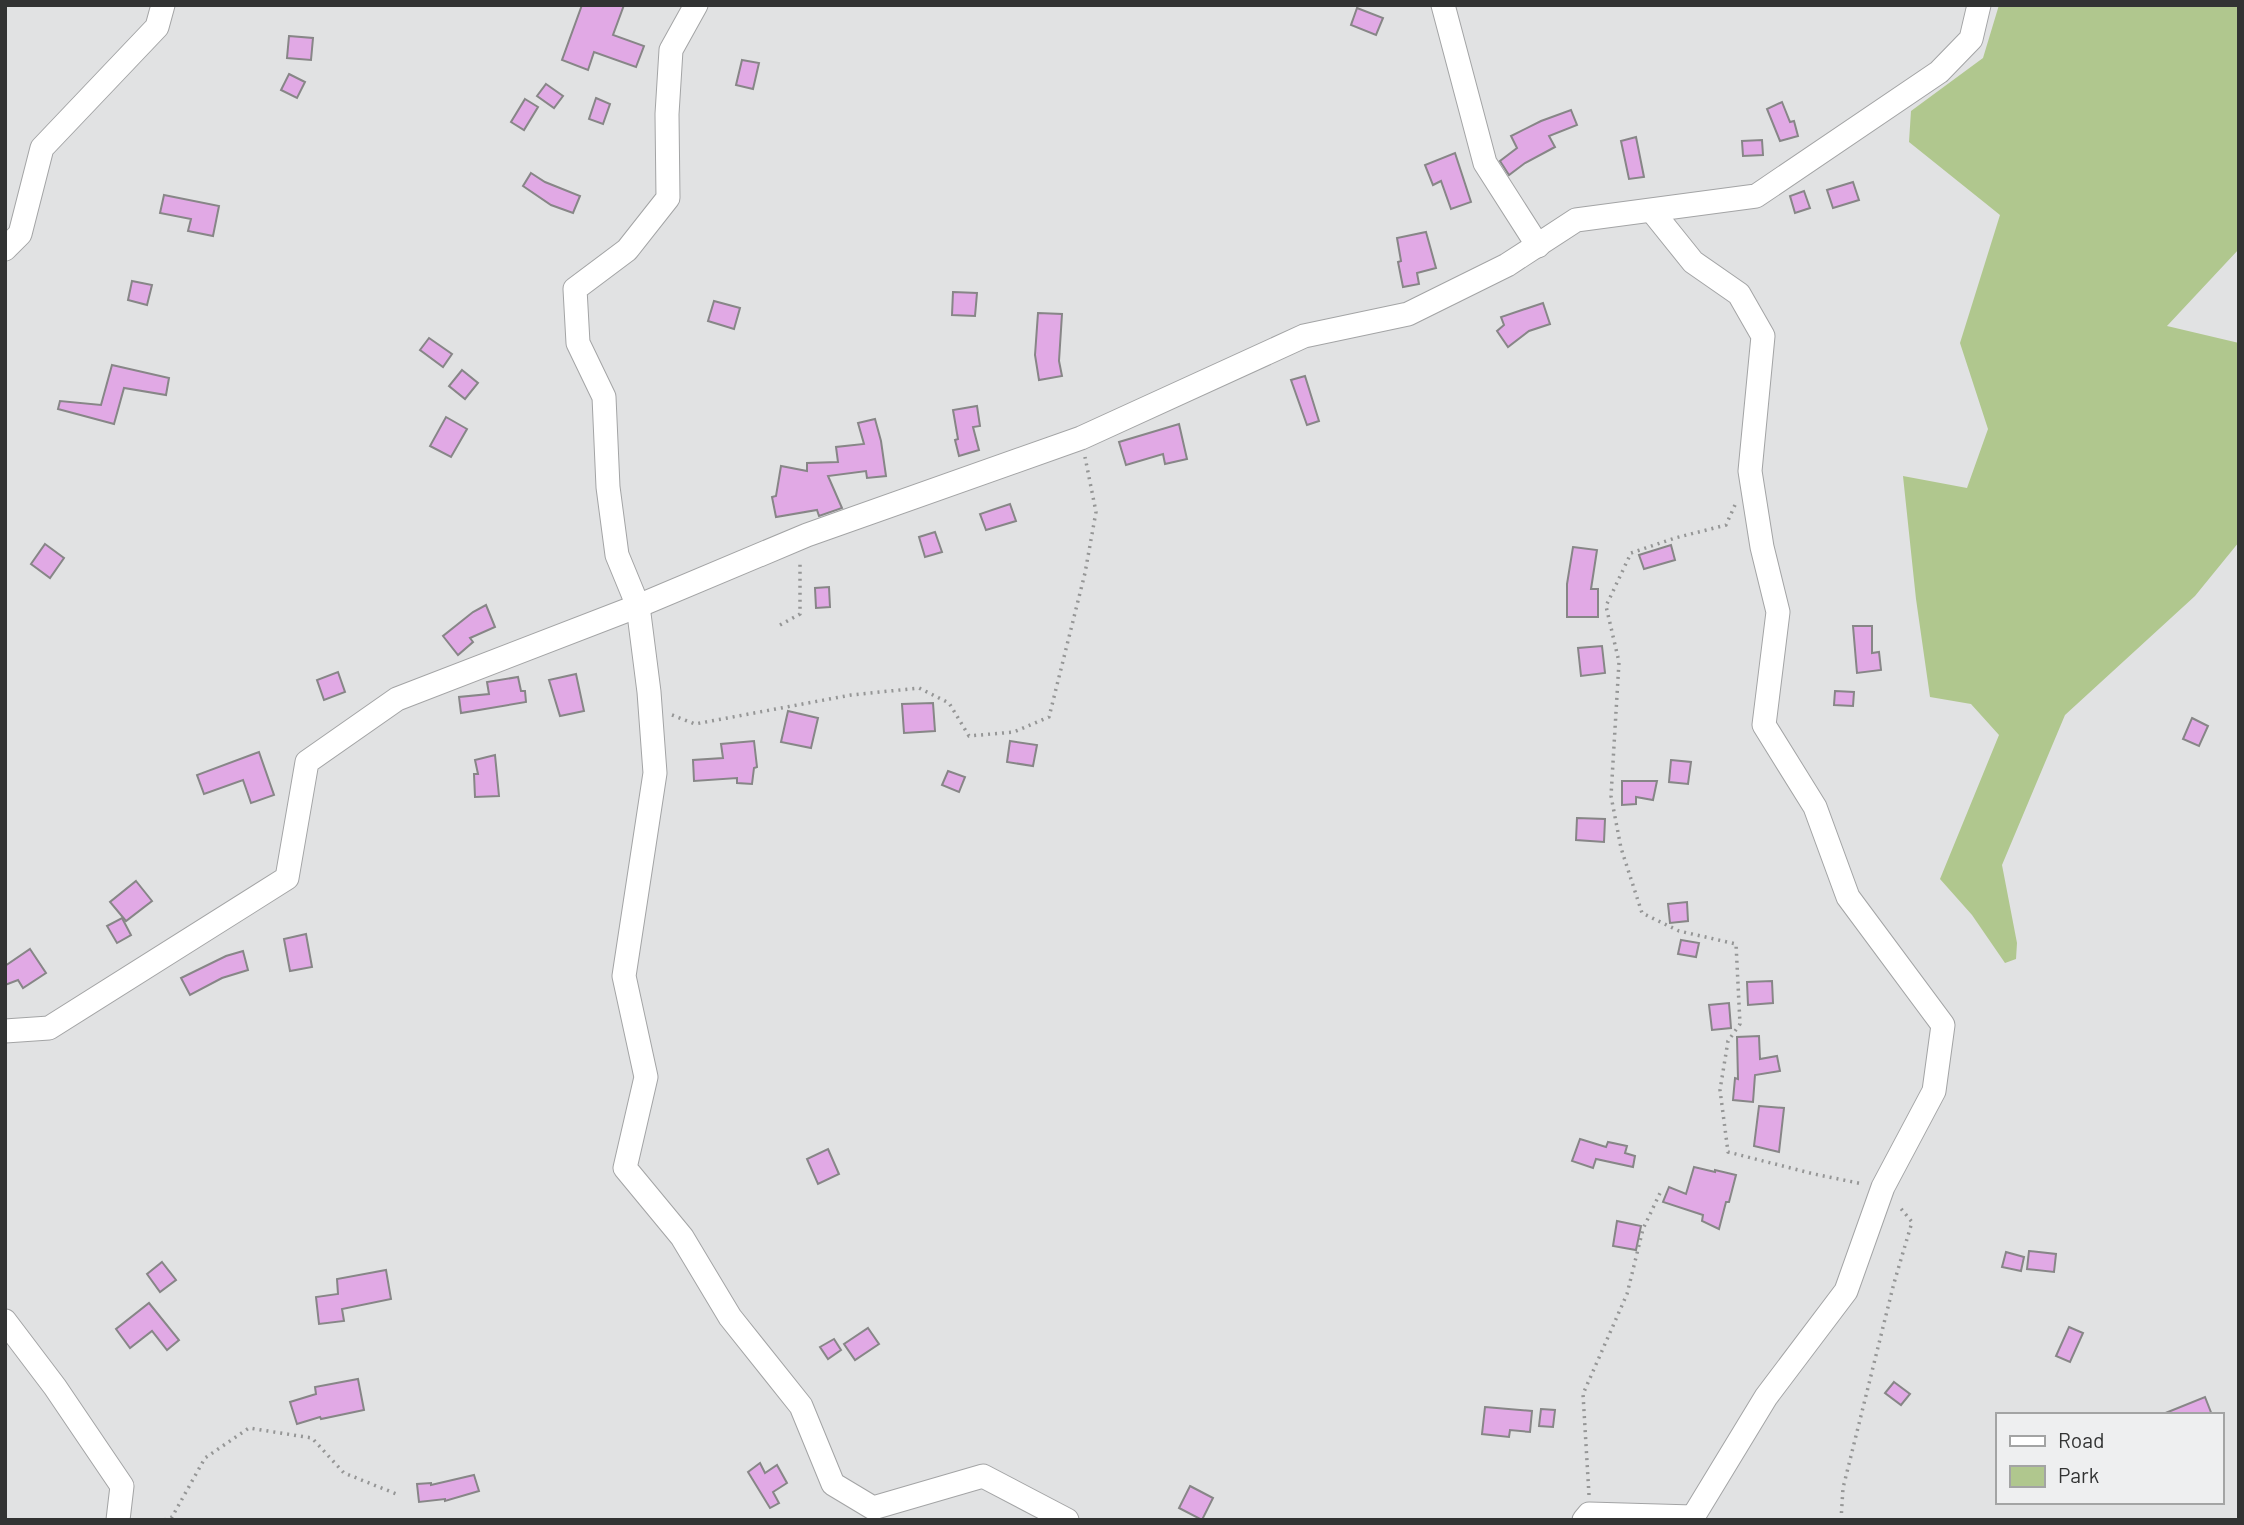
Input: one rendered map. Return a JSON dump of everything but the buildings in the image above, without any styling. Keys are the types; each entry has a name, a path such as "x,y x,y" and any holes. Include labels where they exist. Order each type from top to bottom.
{"street":[{"path":"5,249 20,234 42,148 158,27 163,5"},
{"path":"696,5 671,50 667,114 668,198 627,250 575,289 578,342 604,397 608,487 617,555 638,606 655,773 624,976 646,1077 625,1168 682,1237 730,1317 802,1406 833,1484 873,1508 983,1476 1067,1520"},
{"path":"1443,5 1485,163 1538,246"},
{"path":"5,1031 49,1028 287,878 307,762 397,699 638,606 807,535 1081,438 1304,336 1408,314 1507,265 1576,220 1756,196 1939,72 1970,38 1979,5"},
{"path":"1587,1517 1693,1517 1766,1397 1846,1291 1883,1187 1934,1091 1943,1025 1848,897 1815,807 1764,725 1778,612 1762,547 1750,471 1763,336 1739,293 1693,262 1652,211"},
{"path":"5,1321 55,1387 122,1486 118,1520"}],"path":[{"path":"650,706 695,724 851,695 919,688 949,704 969,736 1014,732 1049,717 1085,573 1097,512 1081,438"},
{"path":"1735,503 1726,525 1631,553 1606,606 1619,662 1611,796 1619,835 1642,912 1679,931 1736,944 1740,1024 1728,1041 1720,1090 1728,1152 1814,1174 1883,1187 1912,1222 1843,1488 1840,1520"},
{"path":"780,625 800,614 800,559 807,535"},
{"path":"1587,1517 1589,1468 1583,1395 1627,1294 1643,1229 1660,1193"},
{"path":"164,1520 172,1517 205,1458 249,1428 312,1438 344,1473 399,1495"}],"green space":[{"path":"1999,5 2239,5 2239,249 2167,326 2239,343 2239,542 2195,596 2065,715 2002,865 2017,943 2016,959 2005,963 1972,915 1940,879 1999,735 1971,704 1930,697 1903,476 1967,488 1988,429 1960,343 2000,215 1909,142 1911,111 1983,58"}]}
